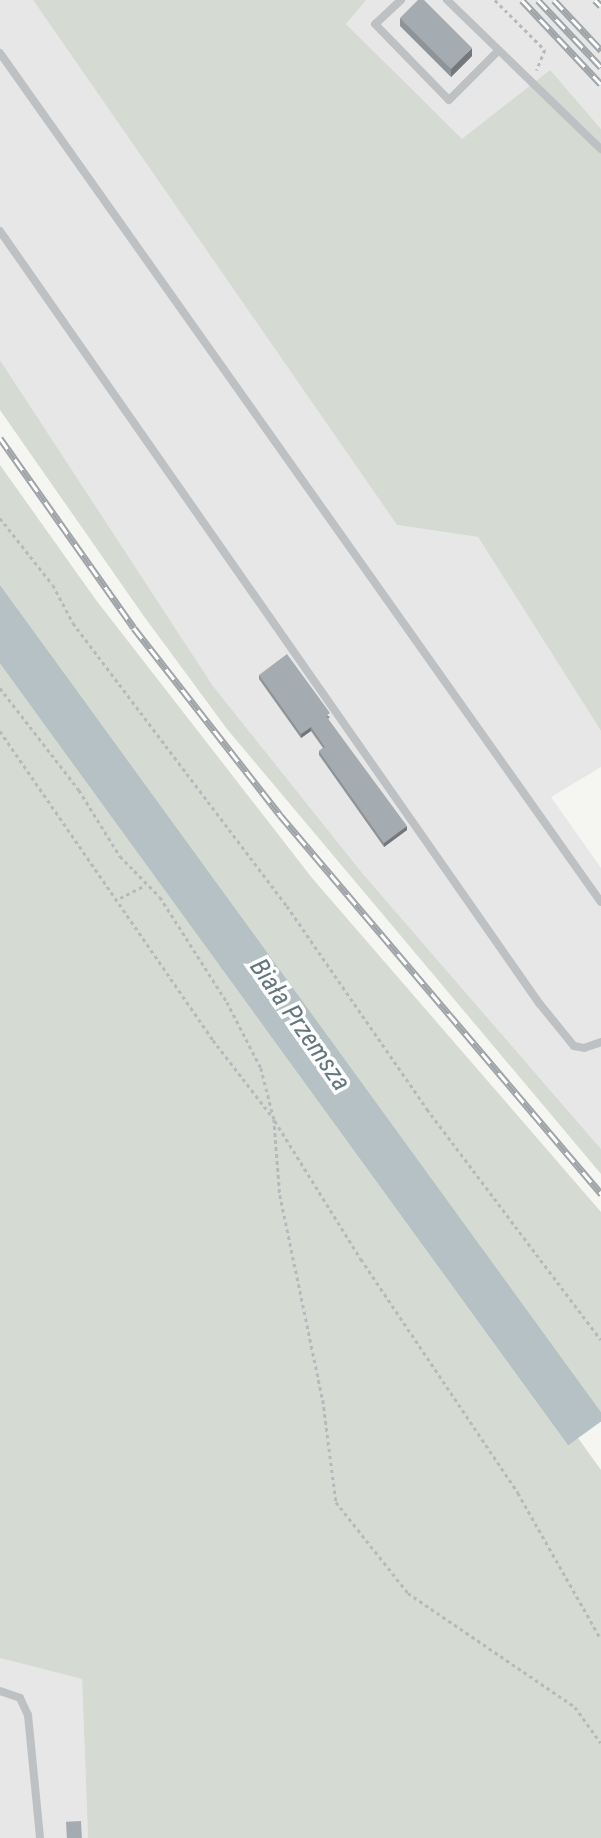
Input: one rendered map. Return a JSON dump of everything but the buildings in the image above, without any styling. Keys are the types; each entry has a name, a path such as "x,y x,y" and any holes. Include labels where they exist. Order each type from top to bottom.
{"lane":[{"path":"401,0 375,24 449,100 497,52"},
{"path":"447,0 497,52 601,149"},
{"path":"0,53 601,902"},
{"path":"0,231 539,1003 574,1046 584,1048 601,1042"},
{"path":"0,1691 20,1698 28,1715 40,1838"}],"path":[{"path":"495,0 545,50 537,90"},
{"path":"0,518 53,585 73,623 287,906 427,1109 601,1340"},
{"path":"0,688 145,885 160,897 227,1002 261,1068 274,1119 280,1195 323,1401 336,1502 408,1593 575,1707 601,1743"},
{"path":"0,731 120,898 213,1040 274,1119 360,1259 518,1493 601,1639"},
{"path":"120,898 145,885"}],"shaded area":[{"path":"0,0 33,0 397,525 478,537 601,731 601,767 551,797 601,868 601,1149 363,874 213,686 0,360"},
{"path":"33,0 366,0 346,24 462,139 550,70 601,129 601,731 478,537 397,525"},
{"path":"366,0 601,0 601,129 549,71 462,140 346,24"},
{"path":"0,360 213,686 363,874 601,1149 601,1174 227,729 143,615 0,410"},
{"path":"0,465 96,600 312,878 601,1212 601,1422 0,585"},
{"path":"0,631 601,1470 601,1838 88,1838 82,1679 0,1658"},
{"path":"0,1658 82,1679 88,1838 0,1838"}],"water":[{"name":"Biała Przemsza","path":"0,585 601,1412 601,1421 568,1445 0,663"}],"railway":[{"path":"522,0 601,84"},
{"path":"538,0 601,67"},
{"path":"554,0 601,50"},
{"path":"595,0 601,6"},
{"path":"0,438 134,628 280,815 601,1194"}]}
